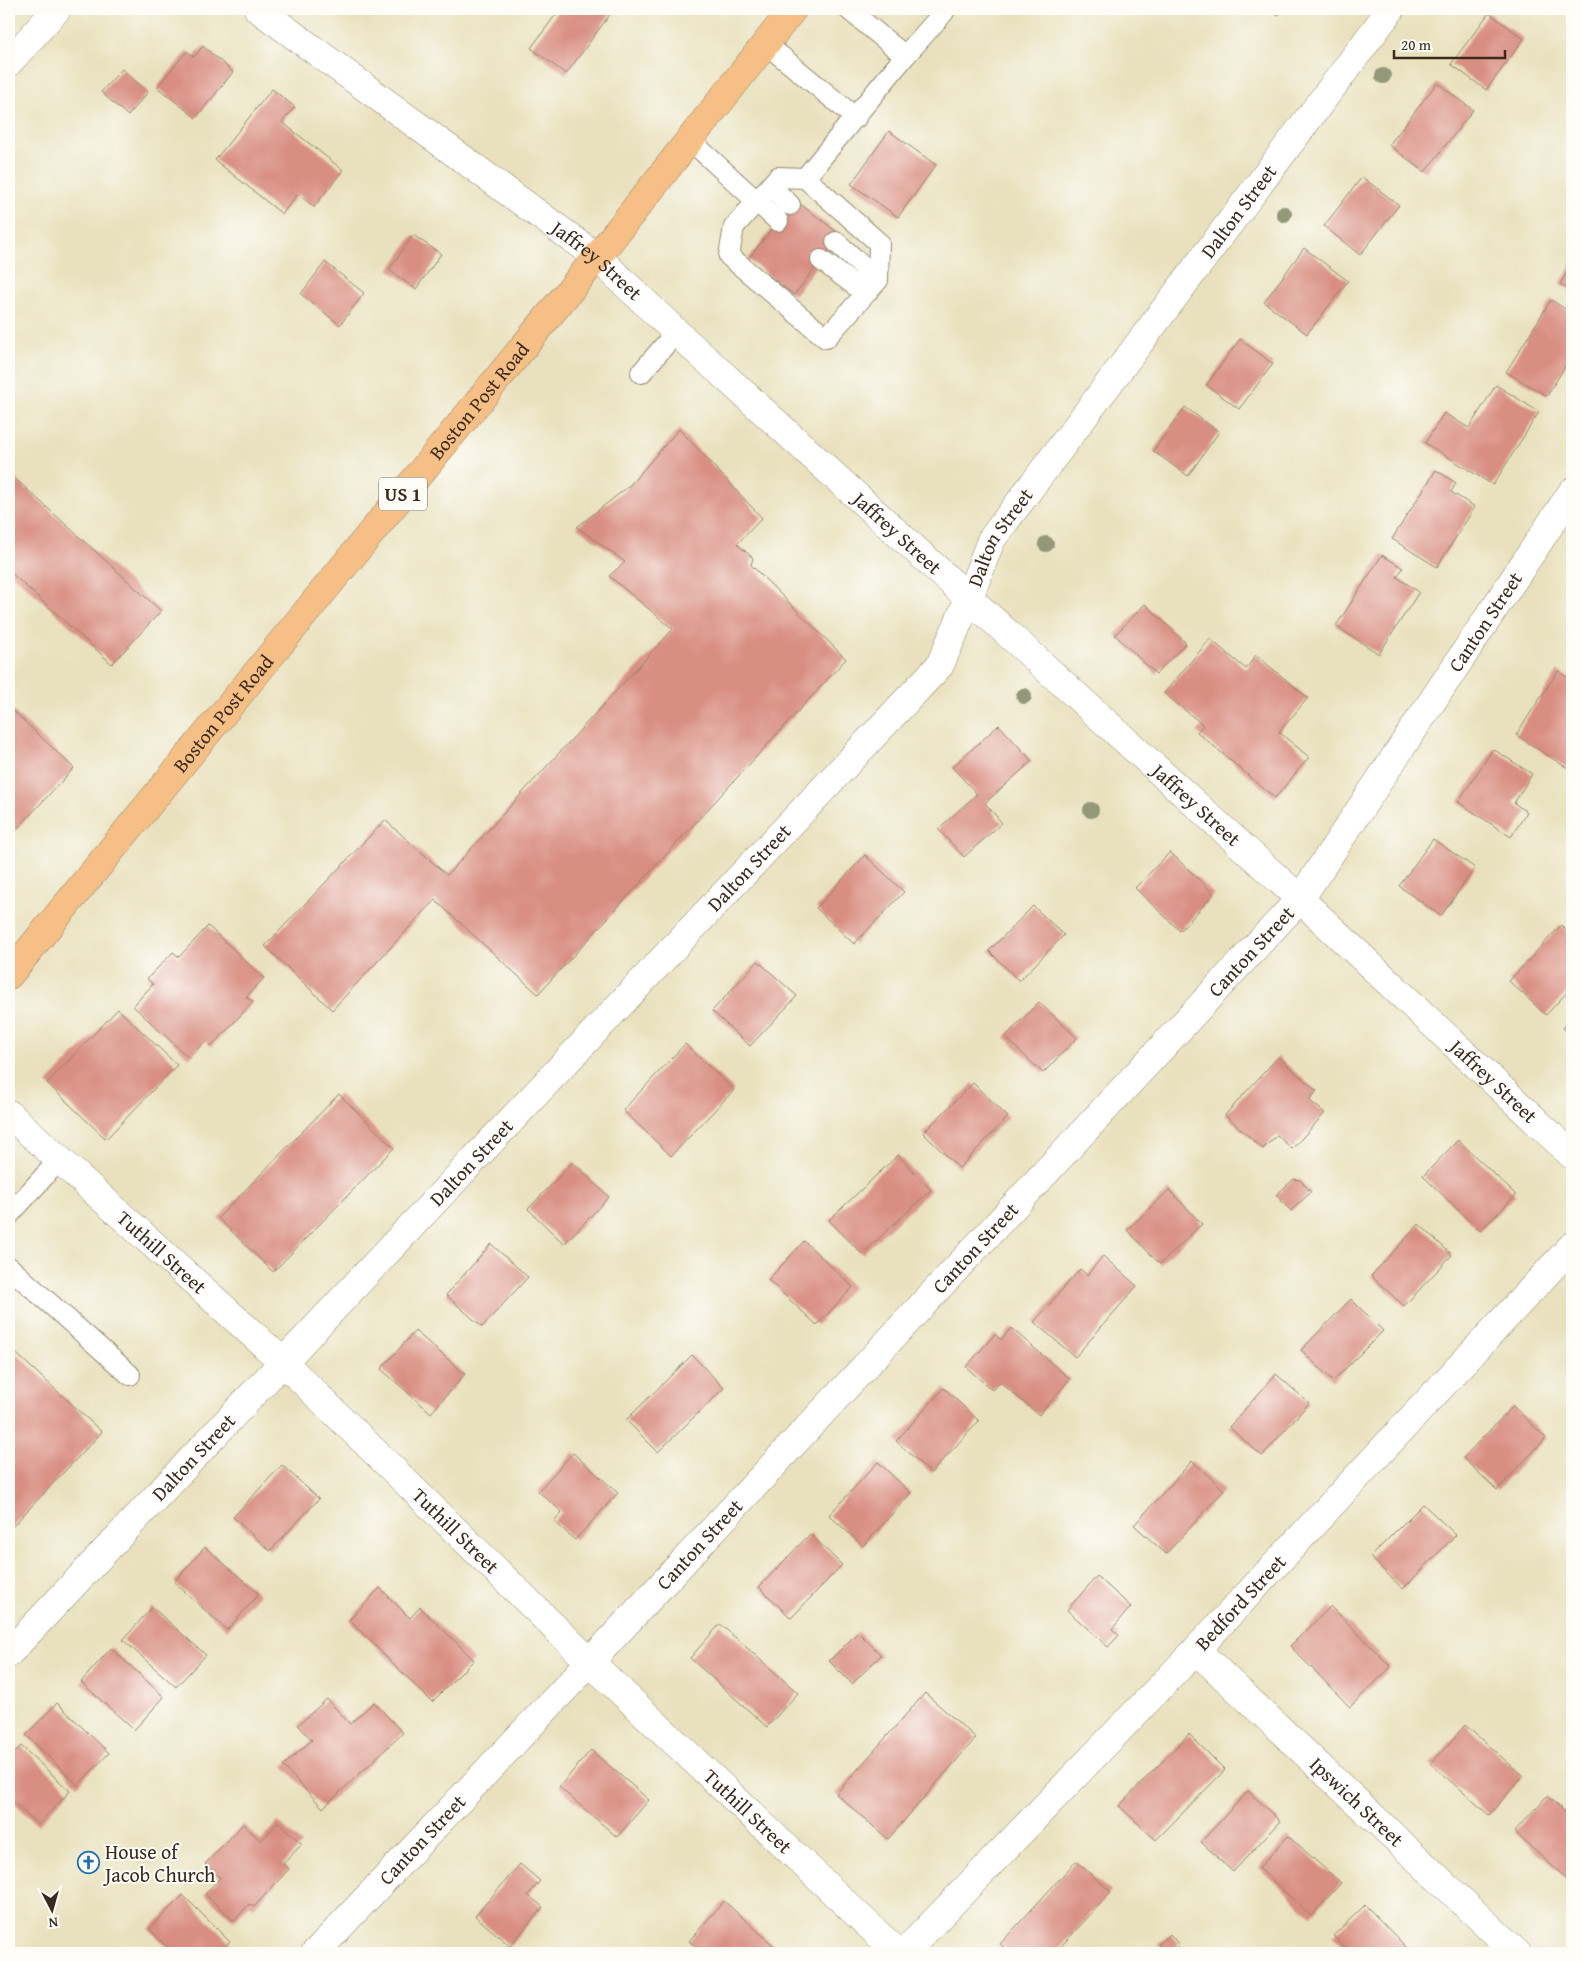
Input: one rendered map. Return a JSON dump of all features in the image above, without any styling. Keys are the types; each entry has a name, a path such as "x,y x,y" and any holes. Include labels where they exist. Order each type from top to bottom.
{"main road":[{"name":"Boston Post Road","path":"9,975 597,257 792,9"}],"street":[{"path":"9,62 57,9"},
{"name":"Jaffrey Street","path":"258,9 597,257 676,332 1300,899 1572,1155"},
{"name":"Dalton Street","path":"9,1653 940,664 969,598 991,540 1391,9"},
{"name":"Canton Street","path":"315,1953 590,1662 1300,899 1572,492"},
{"name":"Tuthill Street","path":"9,1114 282,1361 590,1662 898,1953"},
{"name":"Bedford Street","path":"904,1953 1196,1650 1572,1246"},
{"name":"Ipswich Street","path":"1196,1650 1517,1953"}],"lane":[{"path":"848,9 905,56"},
{"path":"805,178 905,56 944,12"},
{"path":"766,44 856,118"},
{"path":"690,140 778,221"},
{"path":"778,177 805,178 879,243 872,287 826,338 729,256 734,227 778,177"},
{"path":"770,186 790,205"},
{"path":"836,242 872,287"},
{"path":"821,260 872,287"},
{"path":"641,373 676,332"},
{"path":"9,1215 60,1160"},
{"path":"9,1267 130,1375"}],"building":[{"path":"560,9 614,9 566,74 531,48"},
{"path":"1270,9 1284,9 1278,15"},
{"path":"1489,13 1524,39 1486,90 1451,64"},
{"path":"203,46 233,72 196,118 157,87 187,51 194,57"},
{"path":"122,69 148,92 128,116 101,92"},
{"path":"1437,83 1473,110 1425,172 1389,145"},
{"path":"272,89 295,107 282,122 343,170 314,207 298,194 282,214 215,160"},
{"path":"889,131 936,165 898,217 851,184"},
{"path":"1362,177 1399,205 1360,255 1324,226"},
{"path":"795,200 841,235 794,295 748,259"},
{"path":"413,235 441,254 416,289 389,270"},
{"path":"1304,248 1348,281 1307,334 1264,302"},
{"path":"325,262 364,293 340,325 301,294"},
{"path":"1572,264 1572,291 1560,284"},
{"path":"1551,300 1572,313 1572,355 1547,396 1506,372"},
{"path":"1240,339 1273,364 1239,409 1206,385"},
{"path":"1496,385 1539,412 1493,485 1425,443 1444,413 1469,428"},
{"path":"1185,407 1219,432 1188,476 1153,451"},
{"path":"679,429 762,518 737,544 753,558 751,565 846,659 538,994 435,900 332,1010 265,946 385,820 447,875 673,629 609,576 625,562 577,527 629,486"},
{"path":"1436,470 1456,483 1451,492 1475,507 1437,567 1392,539"},
{"path":"9,473 161,611 112,664 9,571"},
{"path":"1382,555 1403,568 1397,577 1419,592 1379,654 1336,626"},
{"path":"1145,604 1186,643 1156,674 1115,635"},
{"path":"1210,639 1246,669 1256,655 1308,698 1279,732 1309,757 1275,798 1197,732 1203,725 1164,693"},
{"path":"1558,671 1572,680 1572,771 1516,735"},
{"path":"9,707 74,768 16,830 9,824"},
{"path":"999,725 1032,761 985,803 1002,823 964,857 938,829 977,794 952,767"},
{"path":"1493,749 1532,774 1514,803 1527,812 1511,837 1458,802"},
{"path":"1433,839 1475,868 1441,916 1399,886"},
{"path":"1170,852 1214,894 1180,931 1135,888"},
{"path":"865,855 904,892 854,944 816,908"},
{"path":"1033,906 1064,935 1019,981 989,951"},
{"path":"1561,925 1572,936 1572,987 1546,1015 1509,981"},
{"path":"208,926 264,978 246,997 253,1002 211,1047 205,1041 189,1058 133,1006 153,984 147,979 173,952 179,957"},
{"path":"758,961 797,996 750,1046 712,1011"},
{"path":"1039,1002 1077,1038 1043,1073 1005,1037"},
{"path":"118,1009 177,1065 106,1139 47,1083"},
{"path":"1572,1018 1572,1037 1563,1028"},
{"path":"685,1044 734,1090 671,1156 623,1110"},
{"path":"1278,1057 1317,1091 1309,1100 1325,1113 1292,1149 1277,1135 1263,1149 1225,1115"},
{"path":"973,1083 1008,1117 959,1168 923,1133"},
{"path":"339,1094 394,1148 273,1272 218,1218"},
{"path":"1458,1140 1516,1195 1480,1231 1423,1176"},
{"path":"898,1155 931,1190 862,1254 829,1220"},
{"path":"573,1162 609,1197 564,1244 528,1209"},
{"path":"1294,1179 1300,1180 1311,1192 1291,1211 1276,1195"},
{"path":"1169,1190 1202,1224 1160,1264 1127,1230"},
{"path":"1419,1224 1452,1255 1404,1306 1371,1276"},
{"path":"804,1241 853,1287 817,1325 768,1280"},
{"path":"491,1244 528,1277 482,1327 446,1295"},
{"path":"1103,1256 1137,1286 1075,1357 1034,1322 1080,1269 1087,1275"},
{"path":"1351,1299 1383,1331 1333,1381 1301,1350"},
{"path":"1011,1328 1070,1379 1039,1415 1000,1382 992,1390 966,1367 995,1334 1001,1340"},
{"path":"415,1331 465,1374 431,1413 381,1369"},
{"path":"9,1347 102,1432 9,1530"},
{"path":"692,1355 724,1388 658,1452 626,1420"},
{"path":"1276,1374 1309,1403 1262,1456 1229,1427"},
{"path":"944,1388 979,1421 931,1473 896,1441"},
{"path":"1513,1406 1546,1438 1497,1490 1463,1458"},
{"path":"573,1453 618,1493 575,1540 554,1521 562,1512 538,1491"},
{"path":"1192,1461 1224,1490 1166,1554 1134,1525"},
{"path":"878,1462 911,1493 863,1546 829,1515"},
{"path":"282,1465 319,1499 270,1551 233,1517"},
{"path":"1423,1504 1456,1535 1403,1589 1370,1557"},
{"path":"810,1534 842,1565 791,1618 759,1587"},
{"path":"205,1547 259,1594 227,1630 174,1582"},
{"path":"1097,1576 1131,1607 1112,1629 1119,1635 1108,1647 1067,1610"},
{"path":"380,1588 410,1618 420,1607 474,1660 432,1702 349,1620"},
{"path":"1331,1606 1391,1667 1350,1707 1290,1646"},
{"path":"152,1607 206,1655 176,1687 123,1640"},
{"path":"720,1624 798,1693 767,1727 690,1658"},
{"path":"858,1632 881,1655 852,1684 829,1661"},
{"path":"111,1648 164,1697 134,1730 81,1682"},
{"path":"925,1693 976,1738 888,1839 836,1794"},
{"path":"327,1699 350,1724 374,1702 403,1733 323,1808 283,1766 312,1740 298,1725"},
{"path":"57,1703 109,1753 78,1785 26,1735"},
{"path":"1465,1725 1523,1776 1489,1815 1431,1764"},
{"path":"1189,1734 1225,1770 1156,1840 1119,1806"},
{"path":"21,1746 70,1791 38,1825 9,1798 9,1759"},
{"path":"591,1750 649,1800 617,1837 559,1787"},
{"path":"1248,1791 1280,1821 1233,1872 1201,1842"},
{"path":"1547,1796 1572,1818 1572,1875 1568,1880 1514,1832"},
{"path":"278,1822 302,1844 283,1864 289,1869 254,1907 249,1904 234,1921 205,1894 220,1878 205,1864 243,1824 261,1841"},
{"path":"1288,1836 1341,1883 1311,1916 1259,1868"},
{"path":"1076,1861 1111,1892 1055,1953 1010,1953 1000,1944"},
{"path":"520,1864 540,1881 528,1895 543,1907 510,1946 475,1916"},
{"path":"183,1895 230,1942 218,1953 173,1953 149,1929"},
{"path":"724,1901 780,1951 778,1953 703,1953 689,1941"},
{"path":"1365,1905 1412,1953 1350,1953 1333,1936"},
{"path":"1170,1934 1179,1945 1170,1953 1166,1953 1158,1944"}],"place":[{"name":"House of Jacob Church","path":"89,1863"}]}
